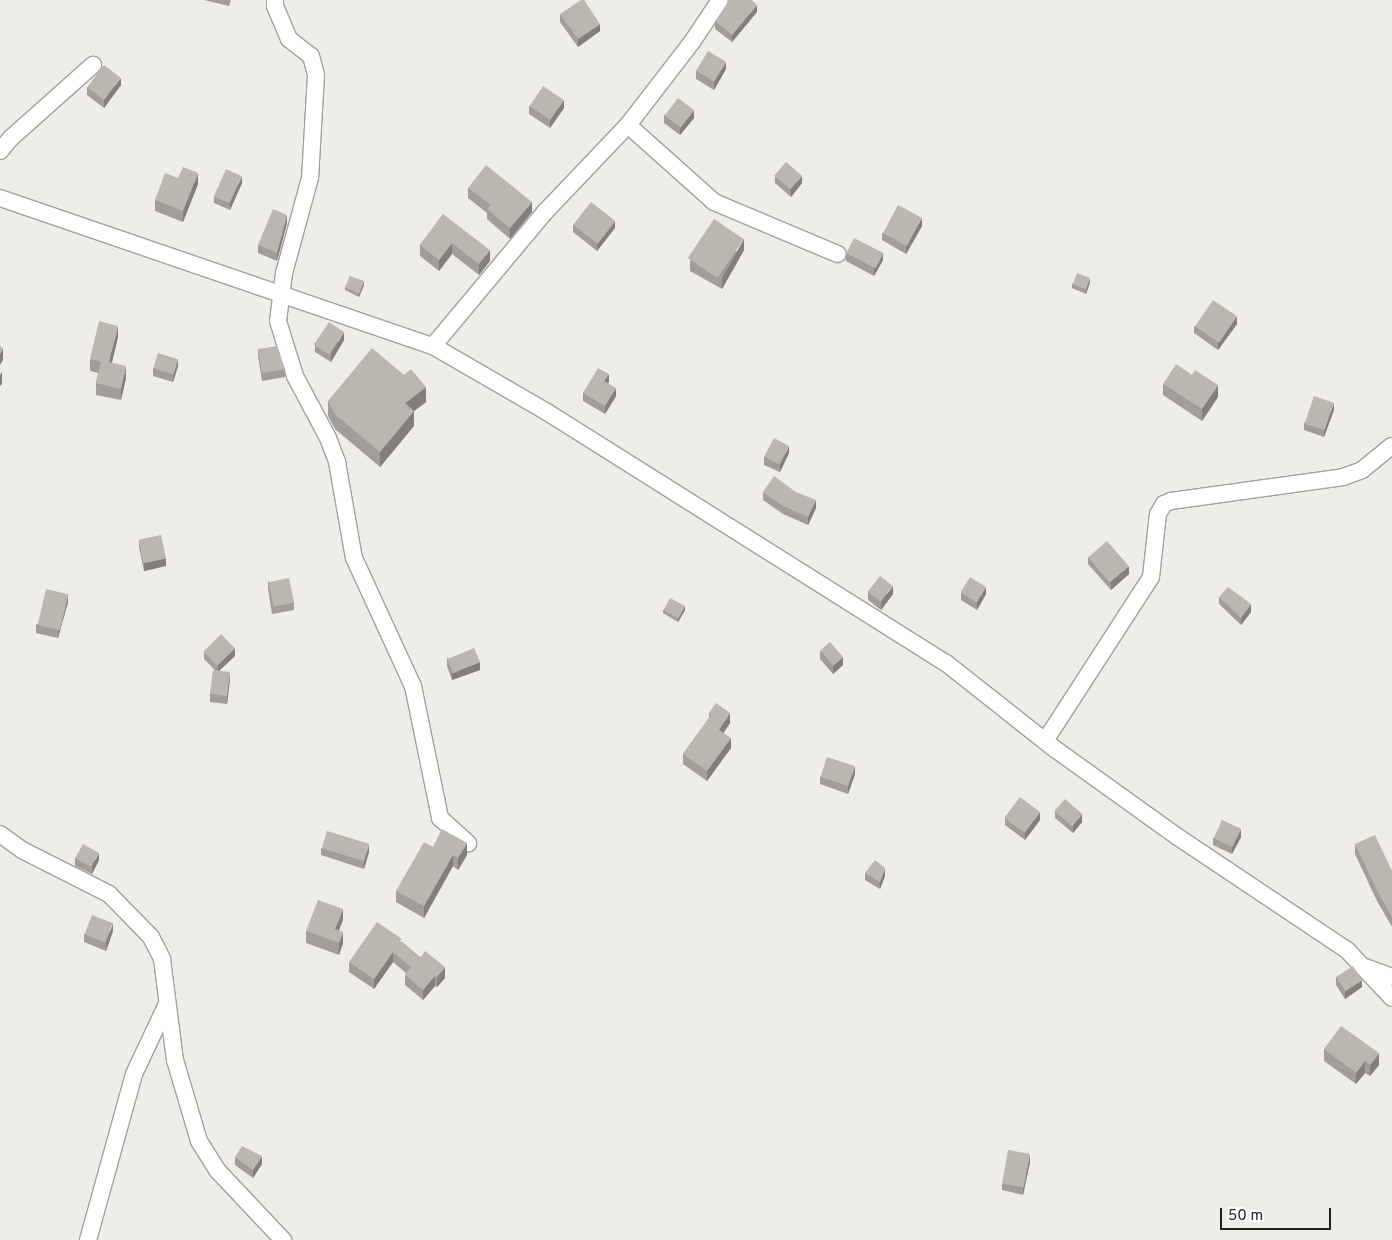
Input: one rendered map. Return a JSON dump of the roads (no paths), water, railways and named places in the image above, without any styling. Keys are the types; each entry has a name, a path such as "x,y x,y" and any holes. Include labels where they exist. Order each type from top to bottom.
{"street":[{"path":"275,0 275,6 289,39 311,56 316,75 310,178 284,273 278,321 295,376 328,438 336,462 354,558 412,686 440,818 468,842"},
{"path":"433,346 546,211 628,125 692,42 720,0"},
{"path":"0,151 11,138 93,65"},
{"path":"628,125 714,202 838,254"},
{"path":"0,198 433,346 547,412 946,663 1045,741 1178,836 1347,950 1392,998"},
{"path":"1045,741 1151,577 1158,514 1164,504 1171,501 1342,477 1362,470 1392,446"},
{"path":"0,834 22,850 109,894 134,917 151,937 162,959 175,1060 202,1147 218,1171 283,1240"},
{"path":"1362,967 1392,977"},
{"path":"88,1240 134,1074 167,1004"}]}
